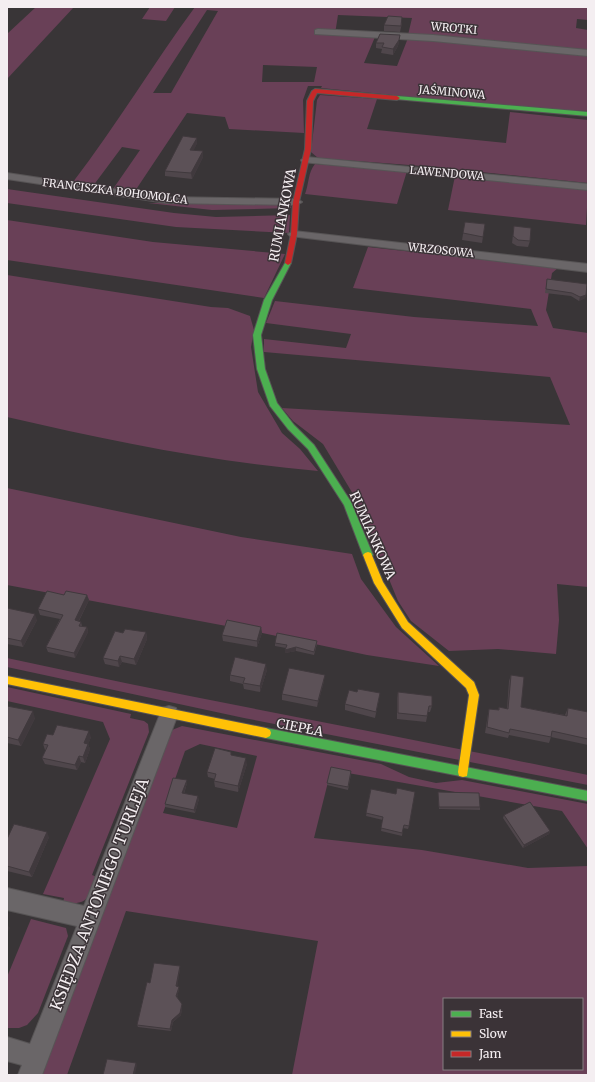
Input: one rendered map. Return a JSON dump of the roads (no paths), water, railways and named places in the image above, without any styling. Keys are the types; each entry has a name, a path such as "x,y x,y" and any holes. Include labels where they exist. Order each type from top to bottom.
{"street":[{"name":"WROTKI","path":"318,32 433,38 588,53"},
{"name":"JAŚMINOWA","path":"315,91 473,104 496,108 588,114"},
{"name":"RUMIANKOWA","path":"315,91 310,101 308,150 296,202 294,234 288,264 268,300 262,315 257,335 261,369 273,404 291,427 311,447 348,504 379,583 405,625 470,685 474,695 463,772"},
{"name":"LAWENDOWA","path":"306,160 588,187"},
{"name":"FRANCISZKA BOHOMOLCA","path":"7,176 166,200 296,202"},
{"name":"WRZOSOWA","path":"294,234 588,268"},
{"name":"CIEPŁA","path":"7,680 169,714 588,796"},
{"name":"KSIĘDZA ANTONIEGO TURLEJA","path":"33,1066 169,714"},
{"path":"7,899 90,918"},
{"path":"7,1049 33,1066"}]}
